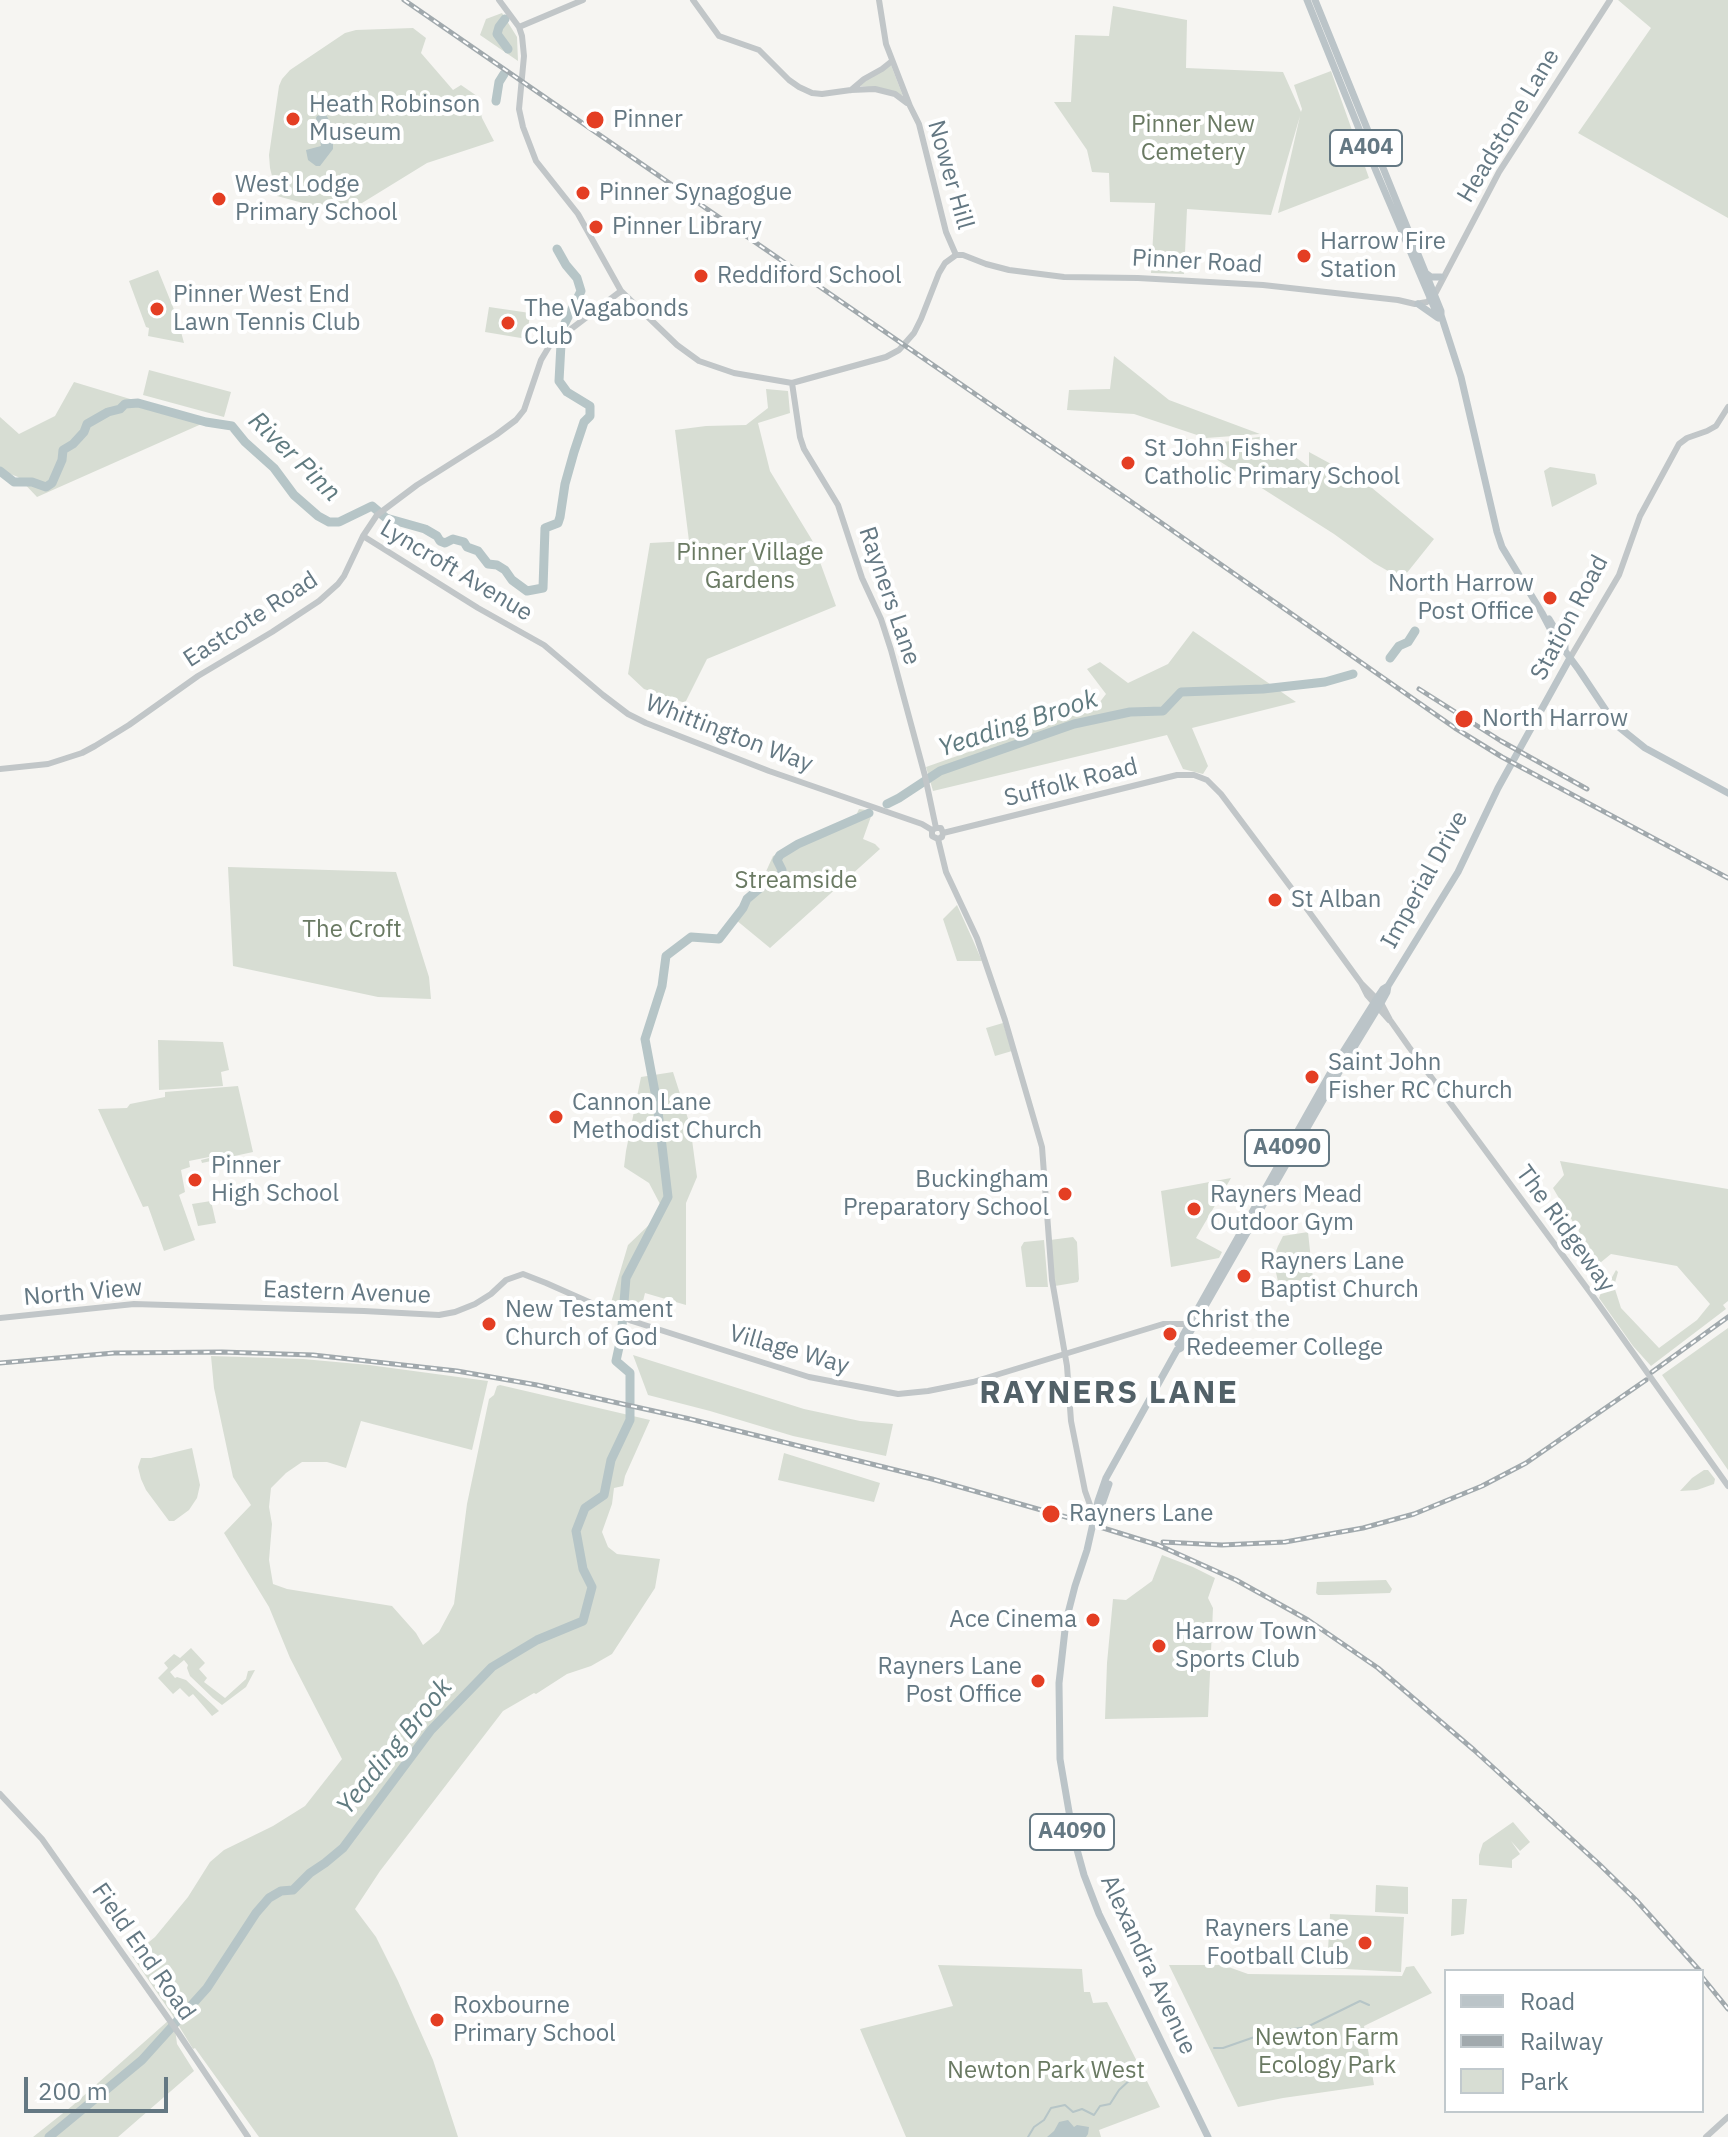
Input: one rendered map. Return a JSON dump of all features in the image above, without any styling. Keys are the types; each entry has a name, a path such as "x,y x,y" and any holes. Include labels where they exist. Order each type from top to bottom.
{"main road":[{"name":"A404","path":"1307,0 1441,311 1461,377 1502,547 1561,649 1606,713 1627,736 1728,793"},
{"name":"A404","path":"1315,0 1379,168 1427,274 1432,294"},
{"path":"1427,274 1442,276"},
{"path":"1415,303 1442,318"},
{"name":"Station Road","path":"1495,793 1568,655"},
{"name":"Imperial Drive","path":"1183,1338 1188,1324 1313,1103 1387,992 1458,872 1495,793"},
{"name":"Imperial Drive","path":"1101,1509 1111,1470 1183,1338 1377,1003"},
{"name":"Alexandra Avenue","path":"1104,1491 1066,1621 1059,1683 1064,1790 1078,1856 1099,1914 1208,2137"},
{"name":"Alexandra Avenue","path":"1094,1520 1101,1509"}],"street":[{"path":"499,0 519,27 524,50 519,109 530,148 540,167 578,214 621,291 677,345 699,361 734,373 792,383 886,357 899,350 914,333 939,273 945,263 956,255"},
{"path":"519,27 583,0"},
{"path":"693,0 719,36 759,50 799,87 822,94 875,89 895,94 910,106"},
{"name":"Nower Hill","path":"879,0 892,61 919,124 946,232 956,255"},
{"name":"Headstone Lane","path":"1432,294 1499,172 1610,0"},
{"path":"851,90 892,61"},
{"name":"Pinner Road","path":"956,255 1009,270 1064,277 1263,285 1415,303"},
{"name":"Eastcote Road","path":"0,769 57,762 82,753 319,601 344,576 363,536 380,513 409,490 516,420 524,410 541,360 550,345 621,291"},
{"path":"1415,303 1432,294"},
{"name":"Rayners Lane","path":"792,383 800,437 809,459 838,505 862,578 881,619 926,778 934,829"},
{"name":"Station Road","path":"1568,655 1619,575 1640,516 1679,444 1719,423 1728,407"},
{"name":"Lyncroft Avenue","path":"363,536 531,638"},
{"name":"Whittington Way","path":"531,638 544,645 603,695 646,723 769,771 934,829"},
{"name":"Suffolk Road","path":"941,836 1177,775 1194,775 1207,780"},
{"name":"The Ridgeway","path":"1207,780 1221,794 1390,1020 1728,1486"},
{"path":"924,825 934,815"},
{"path":"934,829 941,828 950,881 977,938 1042,1147 1052,1280 1069,1350 1071,1421 1094,1520"},
{"name":"Village Way","path":"512,1277 526,1275 622,1317 809,1377 898,1394 973,1382 1054,1358 1069,1350 1168,1324 1188,1324"},
{"name":"Eastern Avenue","path":"170,1305 439,1315 475,1304 512,1277"},
{"name":"North View","path":"0,1318 134,1304 170,1305"},
{"path":"1168,1324 1183,1338"},
{"path":"1067,1364 1069,1350"},
{"path":"1054,1358 1067,1364"},
{"path":"1084,1485 1091,1493 1104,1491"},
{"name":"Field End Road","path":"0,1794 42,1839 248,2137"},
{"path":"1706,2137 1728,2117"}],"green space":[{"path":"1618,0 1728,0 1728,218 1578,133 1651,28"},
{"name":"Pinner New Cemetery","path":"1113,6 1187,20 1186,68 1283,72 1301,112 1294,85 1331,71 1369,178 1278,213 1300,116 1271,215 1187,209 1184,274 1151,273 1155,203 1110,202 1109,173 1092,172 1087,150 1054,102 1071,102 1075,35 1109,36"},
{"path":"502,13 517,37 518,61 480,35 486,19"},
{"path":"413,28 426,38 421,53 453,90 461,85 477,96 482,118 494,141 427,163 362,203 314,206 277,196 269,155 282,79 290,70 345,33"},
{"path":"891,65 903,96 881,88 857,86"},
{"name":"Pinner West End Lawn Tennis Club","path":"158,270 184,343 148,336 149,328 129,281"},
{"name":"The Vagabonds Club","path":"489,307 530,313 527,339 485,332"},
{"path":"1114,356 1169,400 1260,434 1206,438 1134,414 1067,410 1069,390 1110,389"},
{"path":"149,370 231,392 224,417 143,395"},
{"path":"74,382 206,422 37,497 18,477 0,470 0,417 19,434 55,416"},
{"name":"Pinner Village Gardens","path":"766,389 788,391 790,413 758,423 770,471 812,540 836,606 707,659 685,703 644,689 628,674 650,543 689,541 675,430 746,425 768,408"},
{"path":"1266,436 1309,467 1309,452 1366,483 1434,539 1402,579 1183,438 1202,443"},
{"path":"1550,467 1595,474 1597,484 1552,507 1544,471"},
{"path":"1193,631 1296,702 1192,728 1208,766 1203,774 1183,769 1167,735 933,791 926,767 1096,707 1106,694 1087,669 1100,662 1128,683 1168,664"},
{"name":"Streamside","path":"859,809 873,811 863,839 880,849 770,948 736,920 755,896 773,856 853,822"},
{"name":"The Croft","path":"228,867 396,872 429,977 431,999 378,997 233,966"},
{"path":"957,905 982,961 957,961 943,919"},
{"path":"1003,1023 1012,1051 995,1056 986,1028"},
{"path":"158,1040 223,1042 229,1070 221,1072 223,1086 159,1090"},
{"path":"673,1072 690,1125 697,1177 686,1203 686,1305 645,1293 639,1317 610,1306 628,1245 651,1223 660,1204 649,1183 624,1167 626,1151 641,1077"},
{"path":"238,1086 253,1152 202,1163 201,1160 209,1157 189,1161 190,1167 181,1170 185,1192 179,1195 195,1240 164,1251 148,1206 143,1207 98,1109 127,1108 130,1104 165,1097 165,1092"},
{"path":"1560,1161 1728,1189 1728,1301 1723,1305 1726,1309 1651,1366 1599,1298 1616,1270 1614,1286 1621,1308 1659,1348 1697,1320 1710,1304 1677,1266 1611,1254 1595,1267 1582,1264 1578,1222 1573,1222 1553,1188 1564,1175"},
{"path":"1231,1178 1196,1238 1222,1252 1219,1258 1171,1267 1161,1191"},
{"path":"211,1201 216,1223 198,1226 192,1204"},
{"path":"1308,1232 1315,1298 1281,1295 1273,1259 1278,1246 1283,1236"},
{"path":"1073,1237 1077,1242 1078,1282 1055,1286 1050,1240"},
{"path":"1044,1240 1048,1287 1026,1287 1021,1247 1024,1242"},
{"path":"1728,1328 1728,1470 1662,1375"},
{"path":"633,1355 804,1409 860,1421 893,1424 886,1456 793,1436 648,1395"},
{"path":"211,1356 303,1359 488,1381 472,1450 361,1421 346,1468 327,1462 302,1462 271,1488 269,1560 273,1584 392,1606 423,1645 439,1632 454,1604 467,1504 489,1399 497,1386 650,1420 623,1486 614,1488 602,1532 608,1547 617,1554 660,1559 655,1588 612,1654 591,1666 567,1674 503,1711 380,1871 355,1909 376,1937 398,1981 433,2060 458,2137 259,2137 193,2049 132,1956 155,1937 188,1897 210,1862 224,1850 305,1806 342,1759 290,1658 269,1607 224,1533 251,1505 233,1477 214,1388"},
{"path":"192,1448 200,1485 197,1498 189,1510 174,1521 169,1521 146,1490 138,1467 141,1458"},
{"path":"784,1453 880,1483 874,1502 778,1480"},
{"path":"1708,1470 1715,1479 1714,1484 1697,1490 1680,1491 1692,1478"},
{"name":"Harrow Town Sports Club","path":"1162,1555 1215,1578 1208,1598 1213,1608 1208,1717 1105,1719 1113,1599 1126,1600 1152,1581"},
{"path":"1386,1580 1392,1589 1390,1593 1316,1593 1317,1582"},
{"path":"191,1648 205,1663 199,1669 207,1678 204,1682 225,1698 246,1679 248,1671 255,1670 246,1687 222,1705 190,1676 184,1660 170,1672 175,1678 186,1680 219,1711 212,1716 193,1694 189,1697 180,1688 173,1694 158,1678 168,1668 164,1663 174,1654 180,1658"},
{"path":"1513,1822 1530,1842 1520,1851 1511,1841 1520,1854 1512,1860 1512,1868 1479,1865 1483,1843"},
{"path":"1376,1885 1408,1887 1408,1914 1375,1912"},
{"path":"1452,1899 1467,1899 1464,1934 1451,1936"},
{"name":"Rayners Lane Football Club","path":"1330,1914 1404,1917 1401,1972 1327,1968"},
{"name":"Newton Park West","path":"938,1965 1082,1969 1084,1992 1090,1992 1093,2003 1107,2002 1160,2107 1099,2130 1101,2137 906,2137 860,2029 953,2006"},
{"name":"Newton Farm Ecology Park","path":"1169,1965 1223,1965 1248,1974 1402,1976 1406,1967 1414,1966 1432,1993 1364,2026 1374,2085 1238,2107"},
{"path":"169,2020 175,2028 177,2044 194,2071 118,2137 33,2137 72,2106"}],"shaded area":[{"path":"325,113 333,127 333,149 320,166 316,166 308,160 306,150 321,146 316,118"},
{"path":"1068,2120 1074,2127 1089,2127 1086,2137 1047,2137 1059,2122"}],"waterway":[{"name":"River Pinn","path":"505,19 497,34 508,49"},
{"name":"River Pinn","path":"496,101 499,82 504,74"},
{"name":"River Pinn","path":"557,249 577,278 581,291 565,323"},
{"name":"River Pinn","path":"0,471 14,482 32,482 46,487 52,483 63,450 73,444 87,424 125,404 138,403 232,426 274,468 294,495 329,522 339,522 372,506 386,518 425,529 445,543 453,539 464,542 467,547 478,551 488,564 505,570 512,580 527,591 543,588 545,528 558,523 574,452 584,422 590,416 590,406 567,392 559,381 561,344"},
{"name":"Yeading Brook","path":"1390,658 1415,631"},
{"name":"Yeading Brook","path":"887,804 940,771 1074,724 1130,712 1163,711 1181,692 1263,689 1325,682 1353,674"},
{"name":"Yeading Brook","path":"49,2137 142,2060 207,1988 269,1898 281,1891 293,1890 343,1848 431,1730 492,1667 537,1640 583,1621 592,1587 583,1569 576,1531 585,1508 604,1495 611,1460 630,1420 630,1373 616,1361 626,1278 668,1197 657,1103 645,1039 662,986 666,956 691,937 719,939 747,899 781,875 777,860 780,855 869,813"},
{"path":"1214,2048 1223,2048 1266,2033 1307,2027 1360,2001 1369,2005"},
{"path":"1028,2137 1051,2108 1065,2105 1073,2112 1082,2109 1094,2115 1100,2106 1110,2104 1132,2078"}],"railway":[{"path":"404,0 1455,728 1502,757 1728,878"},
{"path":"1419,689 1501,741 1587,789"},
{"path":"1652,1372 1728,1317"},
{"path":"0,1363 114,1353 222,1352 313,1355 457,1371 537,1385 690,1419 932,1479 1073,1519"},
{"path":"1163,1542 1222,1545 1285,1542 1363,1528 1414,1514 1482,1486 1526,1463 1646,1380"},
{"path":"1100,1527 1158,1545 1236,1580 1308,1620 1378,1668 1599,1864 1698,1969"},
{"path":"1704,1979 1728,2009"}],"place":[{"name":"Heath Robinson Museum","path":"293,119"},
{"name":"Pinner","path":"595,120"},
{"name":"Pinner Synagogue","path":"583,193"},
{"name":"West Lodge Primary School","path":"219,199"},
{"name":"Pinner Library","path":"596,227"},
{"name":"Harrow Fire Station","path":"1304,256"},
{"name":"Reddiford School","path":"701,276"},
{"name":"Pinner West End Lawn Tennis Club","path":"157,309"},
{"name":"The Vagabonds Club","path":"508,323"},
{"name":"St John Fisher Catholic Primary School","path":"1128,463"},
{"name":"North Harrow Post Office","path":"1550,598"},
{"name":"North Harrow","path":"1464,719"},
{"name":"St Alban","path":"1275,900"},
{"name":"Saint John Fisher RC Church","path":"1312,1077"},
{"name":"Cannon Lane Methodist Church","path":"556,1117"},
{"name":"Pinner High School","path":"195,1180"},
{"name":"Buckingham Preparatory School","path":"1065,1194"},
{"name":"Rayners Mead Outdoor Gym","path":"1194,1209"},
{"name":"Rayners Lane Baptist Church","path":"1244,1276"},
{"name":"New Testament Church of God","path":"489,1324"},
{"name":"Christ the Redeemer College","path":"1170,1334"},
{"name":"Rayners Lane","path":"1051,1514"},
{"name":"Ace Cinema","path":"1093,1620"},
{"name":"Harrow Town Sports Club","path":"1159,1646"},
{"name":"Rayners Lane Post Office","path":"1038,1681"},
{"name":"Rayners Lane Football Club","path":"1365,1943"},
{"name":"Roxbourne Primary School","path":"437,2020"}],"district":[{"name":"RAYNERS LANE","path":"1109,1394"}]}
